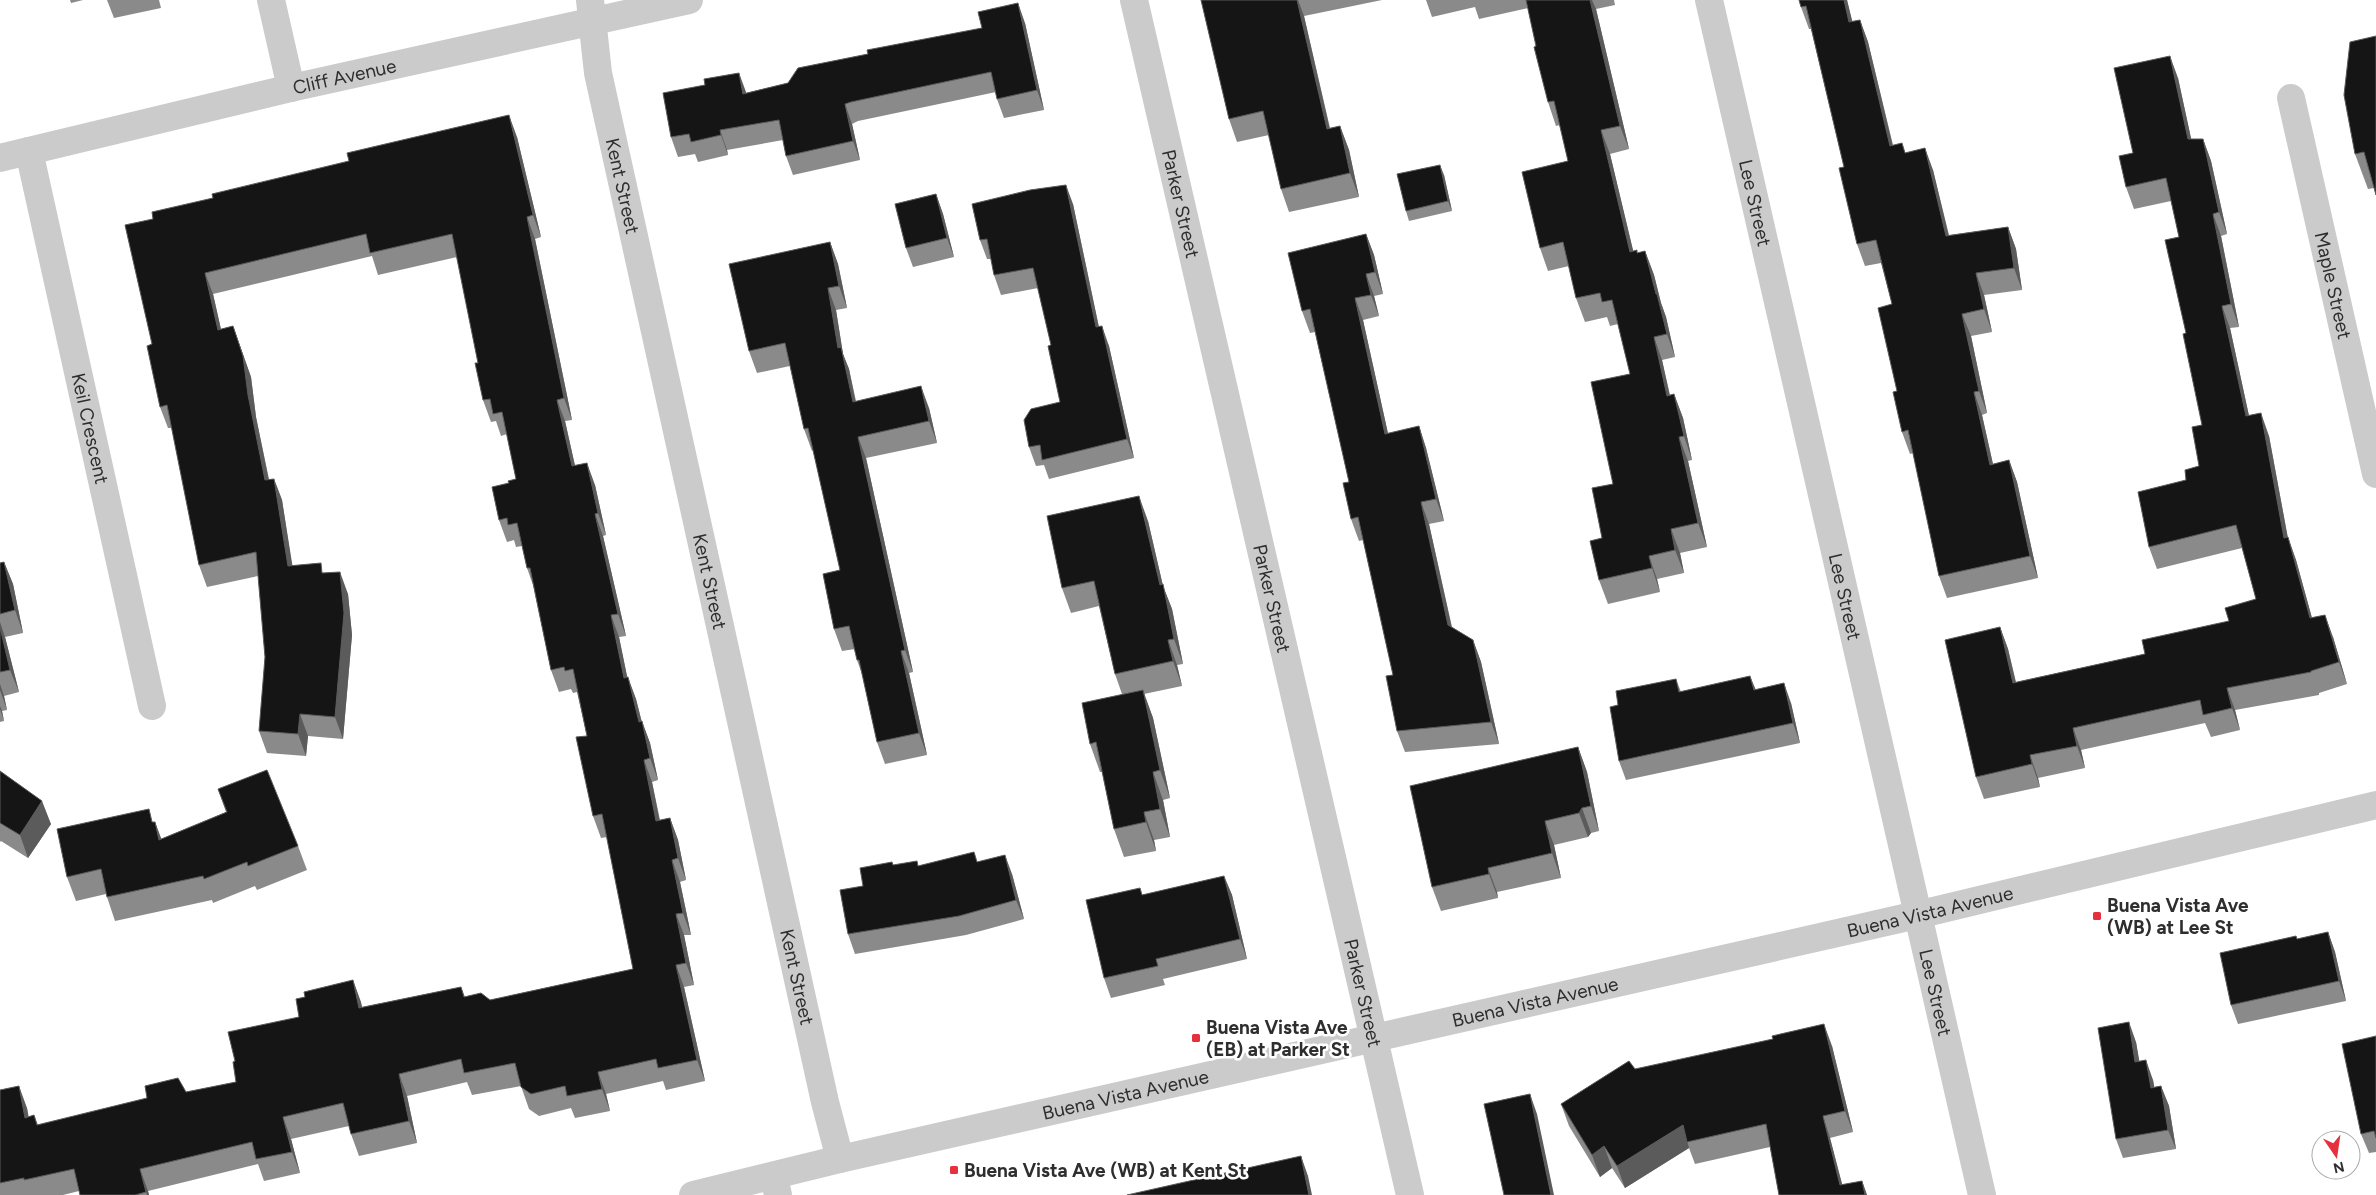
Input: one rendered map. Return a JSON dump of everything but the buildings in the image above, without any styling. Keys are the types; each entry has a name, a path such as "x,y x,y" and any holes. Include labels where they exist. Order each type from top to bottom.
{"street":[{"path":"271,0 291,88"},
{"name":"Cliff Avenue","path":"0,158 291,88 591,11 689,0"},
{"name":"Parker Street","path":"1134,0 1410,1195"},
{"name":"Lee Street","path":"1709,0 1982,1195"},
{"name":"Kent Street","path":"591,11 598,73 825,1102 840,1160"},
{"name":"Maple Street","path":"2291,98 2376,474"},
{"name":"Keil Crescent","path":"29,151 152,706"},
{"name":"Buena Vista Avenue","path":"693,1195 776,1186 840,1160 1918,915 2376,806"}],"place":[{"name":"Buena Vista Ave (WB) at Lee St","path":"2097,916"},
{"name":"Buena Vista Ave (EB) at Parker St","path":"1196,1038"},
{"name":"Buena Vista Ave (WB) at Kent St","path":"954,1170"}]}
